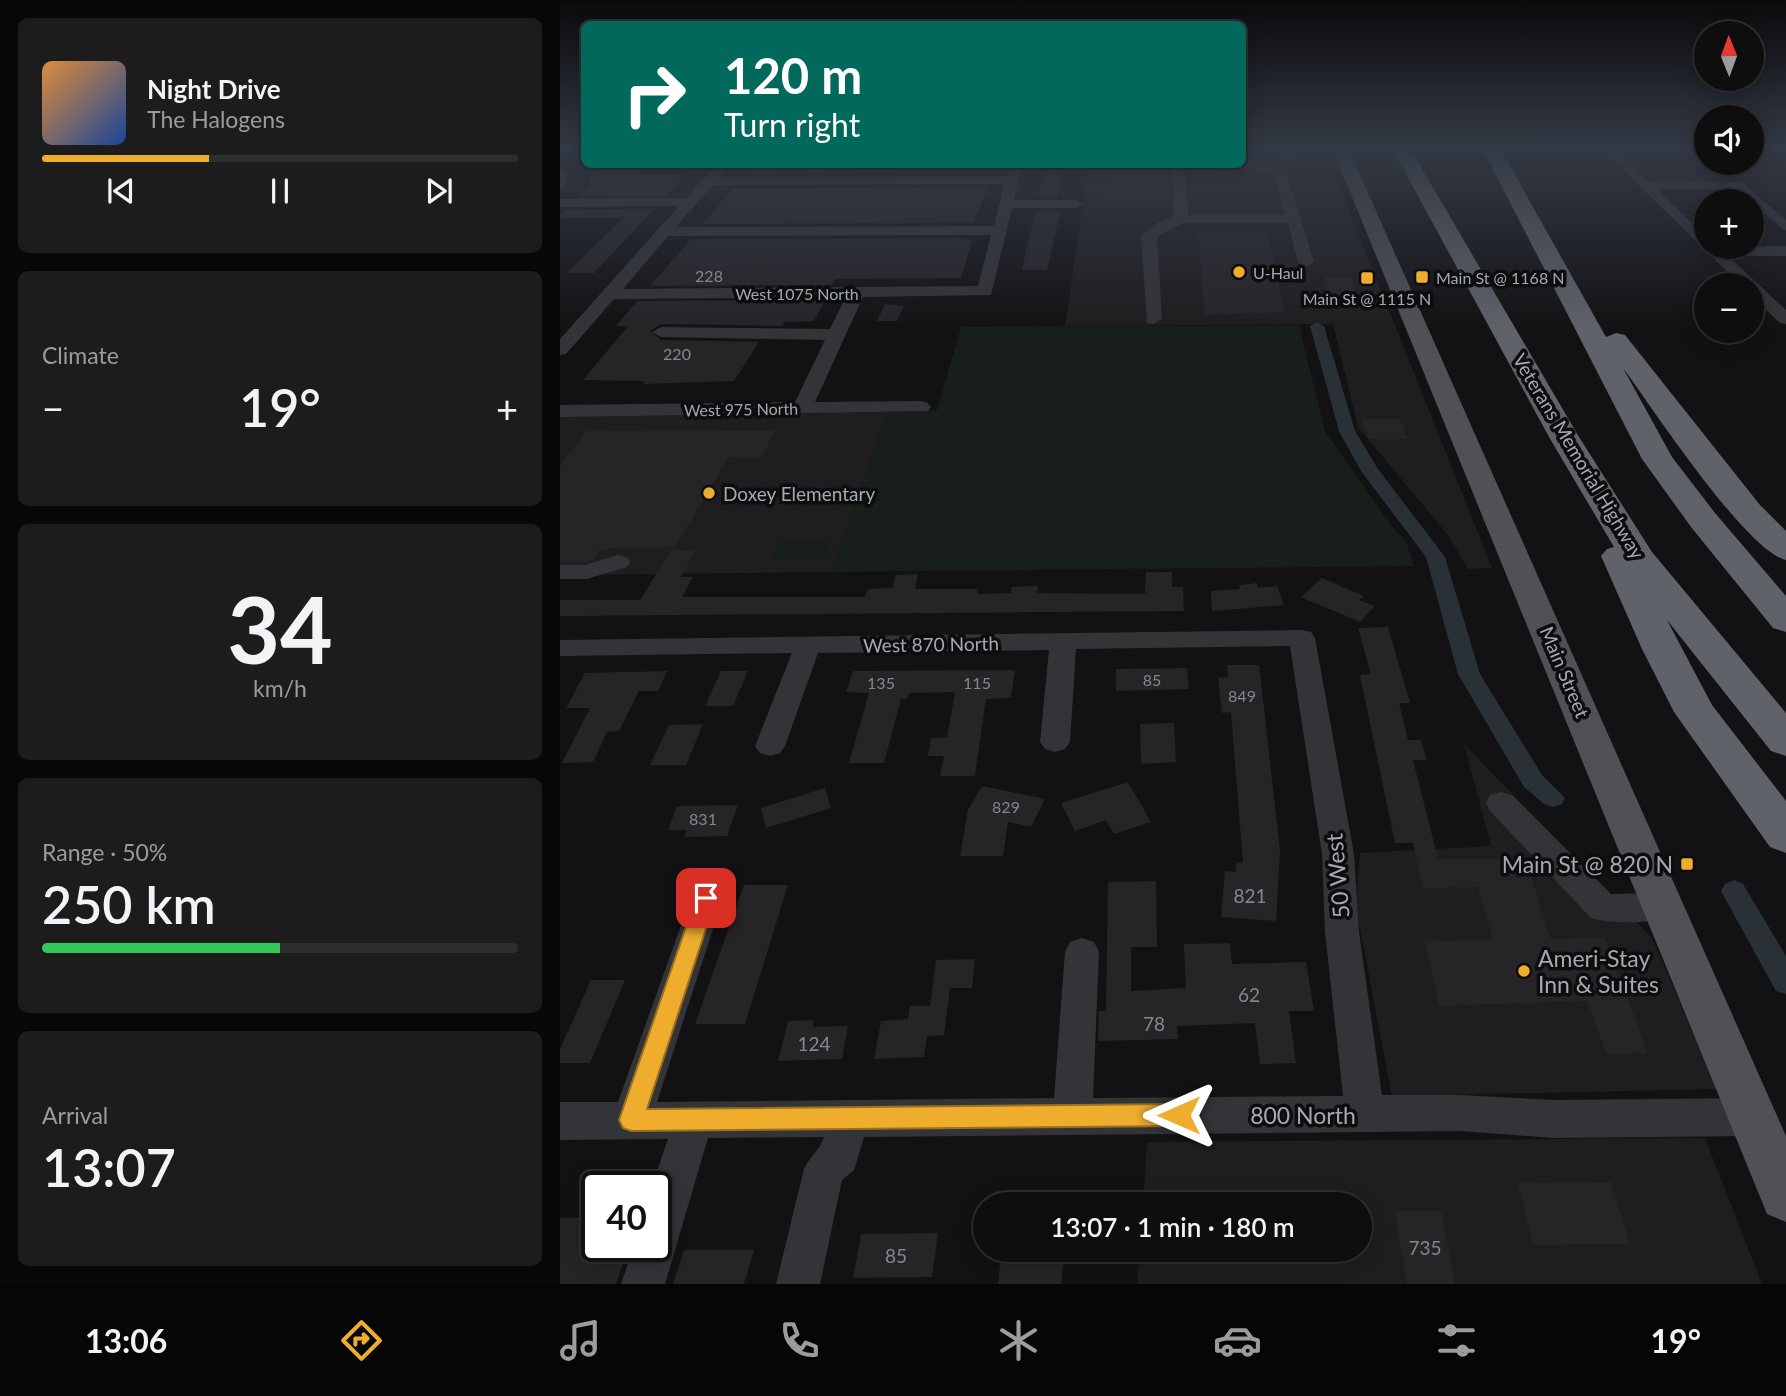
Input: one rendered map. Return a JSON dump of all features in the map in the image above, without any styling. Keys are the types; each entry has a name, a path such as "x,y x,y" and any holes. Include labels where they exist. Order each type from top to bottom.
{"highway":[{"name":"Veterans Memorial Highway","path":"1436,210 1564,437 1638,556 1700,638 1786,741"},
{"path":"1526,210 1658,459 1703,520 1786,620"},
{"path":"1541,237 1629,359 1748,512 1786,550"},
{"path":"1564,437 1661,649 1695,712 1786,835"}],"main road":[{"name":"Main Street","path":"1367,210 1786,1196"}],"street":[{"path":"560,350 682,210"},
{"path":"663,232 998,230 1003,210"},
{"path":"1180,210 1181,219"},
{"path":"1291,210 1306,262"},
{"path":"1670,210 1694,233"},
{"path":"1766,210 1786,227"},
{"path":"1153,319 1149,236 1164,225 1181,219 1293,219"},
{"name":"West 1075 North","path":"609,294 985,291 998,230"},
{"path":"1764,250 1786,251"},
{"path":"1722,259 1737,273"},
{"path":"802,408 857,292"},
{"path":"1764,298 1786,319"},
{"path":"661,332 836,335"},
{"name":"West 975 North","path":"560,411 921,407"},
{"path":"560,572 587,572 618,562"},
{"name":"West 870 North","path":"560,648 1302,638"},
{"name":"50 West","path":"1302,638 1338,854 1342,932 1365,1114"},
{"path":"1055,741 1063,642"},
{"path":"771,746 808,645"},
{"path":"1501,803 1603,908 1664,906"},
{"path":"631,1120 706,898"},
{"path":"1072,1116 1082,952"},
{"name":"800 North","path":"560,1121 848,1116 1461,1113 1554,1119 1753,1117"},
{"path":"798,1284 824,1169 840,1156 848,1116"},
{"path":"672,1190 694,1119"},
{"path":"643,1284 650,1262"}],"shaded area":[{"path":"1082,210 1349,210 1492,568 1468,569 1448,535 1358,427 1333,324 1065,326"},
{"path":"1299,325 1325,431 1393,528 1406,541 1414,566 831,572 888,411 937,410 961,327"},
{"name":"Doxey Elementary","path":"888,411 831,572 560,575 560,414"},
{"path":"779,541 831,541 824,561 771,561"},
{"path":"1464,744 1652,938 1717,1089 1392,1096 1356,907 1360,853 1491,846"},
{"path":"1705,1138 1762,1284 1137,1284 1139,1262 1372,1262 1372,1192 1144,1192 1147,1142"}],"building":[{"path":"564,210 653,210 594,273 567,273 623,218 560,218"},
{"path":"715,210 978,210 973,223 703,224"},
{"path":"1035,211 1060,213 1047,270 1022,270"},
{"name":"U-Haul","path":"1198,232 1267,232 1285,312 1205,315"},
{"path":"691,239 972,240 961,278 835,279 832,285 650,286"},
{"path":"1324,277 1352,277 1359,306 1328,305"},
{"path":"825,300 814,321 785,322 782,326 661,324 650,331 661,340 773,342 759,342 734,381 643,384 645,381 583,380 628,326 616,326 637,301"},
{"path":"885,304 904,306 897,321 877,321"},
{"path":"1362,419 1400,419 1407,439 1368,439"},
{"name":"Doxey Elementary","path":"775,430 762,457 729,457 675,547 615,547 598,551 594,559 585,562 560,562 560,466 587,431"},
{"path":"671,550 696,550 681,577 693,577 682,597 865,597 868,589 892,588 896,575 918,574 915,589 978,589 977,594 1011,593 1012,587 1038,586 1037,593 1145,594 1146,572 1172,572 1172,587 1183,587 1184,611 560,616 560,600 640,600"},
{"path":"1322,578 1364,596 1359,600 1375,606 1360,622 1301,597"},
{"path":"1257,583 1258,588 1277,586 1284,605 1212,611 1211,591 1240,589 1239,585"},
{"path":"1388,627 1410,703 1399,703 1408,740 1421,740 1427,760 1413,760 1438,859 1525,859 1551,939 1605,938 1648,1053 1607,1054 1587,1001 1439,1006 1425,941 1493,940 1478,887 1423,888 1413,843 1395,843 1360,675 1371,674 1358,628"},
{"path":"1227,665 1259,665 1280,850 1276,921 1221,917 1225,871 1236,872 1236,862 1243,863 1231,712 1222,713 1218,678 1228,677"},
{"path":"1187,668 1189,689 1116,691 1116,669"},
{"path":"1015,670 1011,698 986,699 975,776 940,776 944,756 928,756 931,738 947,738 955,692 909,693 907,699 901,699 884,763 849,763 869,693 846,692 853,671"},
{"path":"667,671 658,691 639,691 619,731 607,732 593,762 562,763 590,708 566,708 585,673"},
{"path":"721,671 748,671 733,706 705,706"},
{"path":"1174,723 1176,762 1141,764 1140,724"},
{"path":"703,724 686,765 650,765 669,725"},
{"path":"1128,782 1151,822 1114,834 1106,820 1075,831 1061,803"},
{"path":"982,786 1045,799 1031,827 1008,822 1003,856 960,856 968,810"},
{"path":"825,788 831,808 766,828 761,808"},
{"path":"738,805 727,836 684,837 687,830 668,830 677,806"},
{"path":"1156,881 1157,947 1131,947 1131,991 1186,988 1184,944 1230,943 1232,964 1306,962 1314,1011 1289,1011 1296,1063 1260,1064 1255,1023 1177,1026 1178,1039 1098,1041 1099,1011 1106,1011 1108,882"},
{"path":"744,885 788,885 745,1024 695,1024"},
{"path":"975,959 972,988 950,988 944,1035 927,1036 924,1057 874,1059 881,1021 908,1019 910,1006 930,1006 936,960"},
{"path":"591,980 625,980 590,1063 560,1063 560,1049"},
{"path":"814,1020 813,1027 848,1026 842,1059 778,1061 788,1021"},
{"path":"1611,1182 1630,1244 1533,1245 1518,1183"},
{"path":"1395,1211 1441,1211 1455,1284 1407,1284"},
{"path":"581,1217 581,1262 624,1262 616,1284 560,1284 560,1218"},
{"path":"938,1233 932,1277 853,1278 861,1234"},
{"path":"684,1250 754,1250 744,1284 673,1284"},
{"path":"1000,1262 1063,1262 1061,1284 998,1284"}],"waterway":[{"path":"1317,326 1347,431 1370,471 1435,557 1469,674 1533,781 1553,798"},
{"path":"1734,891 1786,982"}],"place":[{"name":"U-Haul","path":"1239,272"},
{"name":"Main St @ 1168 N","path":"1422,277"},
{"name":"Main St @ 1115 N","path":"1367,278"},
{"name":"Doxey Elementary","path":"709,493"},
{"name":"Main St @ 820 N","path":"1687,864"},
{"name":"Ameri-Stay Inn & Suites","path":"1524,971"}],"route":[{"path":"706,898 631,1120 1179,1115"}]}
